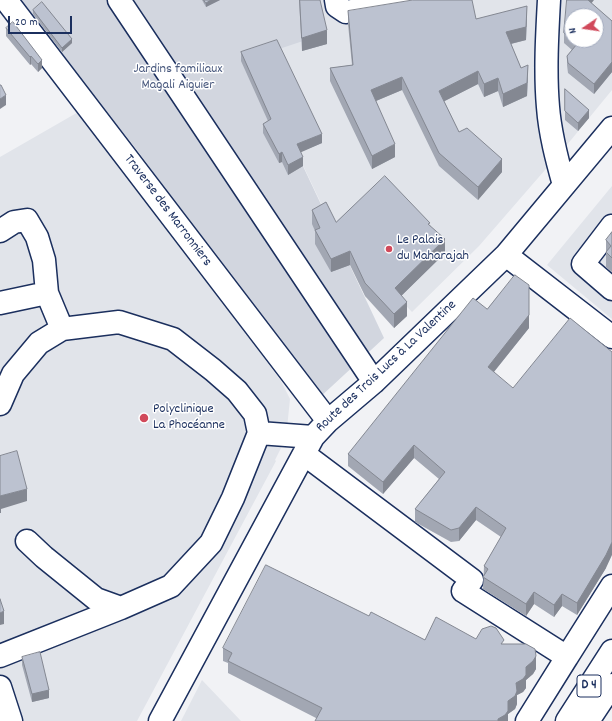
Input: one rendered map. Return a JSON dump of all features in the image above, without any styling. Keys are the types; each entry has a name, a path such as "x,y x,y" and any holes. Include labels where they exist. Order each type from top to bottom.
{"street":[{"name":"Traverse des Marronniers","path":"6,0 328,421"},
{"path":"119,0 374,382"},
{"path":"336,0 336,6 346,12 415,0"},
{"path":"549,0 546,53 548,108 555,153 564,185"},
{"name":"Route des Trois Lucs à La Valentine","path":"160,721 308,446 328,421 374,382 506,254 612,128"},
{"path":"0,231 14,222 27,220 37,237 44,260 47,293 62,329"},
{"path":"612,226 583,264 612,289"},
{"path":"506,254 612,337"},
{"path":"0,303 47,293"},
{"path":"0,404 14,374 39,343 62,329 119,322 173,339 213,370 237,392 255,414 259,433 233,498 211,543 172,586 0,656"},
{"path":"259,433 308,446 472,580 463,591 566,657"},
{"path":"27,541 44,557 96,599 121,608"},
{"path":"527,721 612,586"},
{"name":"D 4","path":"567,721 612,651"},
{"name":"D 4","path":"598,713 612,685"},
{"path":"0,687 11,721"}],"shaded area":[{"path":"320,0 612,0 612,90 571,140 479,246 412,312 383,282 366,298 252,58"},
{"name":"Polyclinique La Phocéanne","path":"80,111 281,381 290,399 286,438 275,460 276,461 137,721 0,721 0,157"},
{"path":"612,186 612,319 547,265"},
{"path":"202,680 241,721 181,721"}],"green space":[{"name":"Jardins familiaux Magali Aiguier","path":"18,0 320,0 324,34 252,58 384,338 318,399 137,150"}],"building":[{"path":"204,0 211,0 206,3"},
{"path":"300,0 320,0 327,30 302,38"},
{"path":"413,0 472,0 476,19 527,6 526,27 506,32 521,68 528,65 527,83 503,94 498,78 484,84 478,71 439,91 459,132 467,128 502,159 478,187 439,153 402,77 371,90 395,144 372,156 330,68 353,65 348,11"},
{"path":"567,0 588,0 597,8 566,8"},
{"path":"42,2 72,39 62,48 33,10"},
{"path":"604,14 612,21 612,62 594,84 568,63 567,56 574,48 604,48"},
{"path":"13,22 42,60 38,64 31,56 30,57 6,28"},
{"path":"277,40 322,134 297,144 303,157 288,165 282,152 279,154 263,124 271,119 241,52"},
{"path":"0,85 6,95 0,99"},
{"path":"565,89 589,110 578,123 565,111"},
{"path":"385,176 430,223 428,224 445,239 395,288 407,302 394,314 365,283 350,251 331,259 315,230 320,228 312,210 326,202 336,222"},
{"path":"612,232 612,258 606,252 611,246 606,240"},
{"path":"515,275 529,285 529,315 488,367 513,388 570,318 612,352 612,542 606,555 577,603 562,594 554,605 534,592 526,604 483,577 488,569 484,566 506,528 476,507 459,528 451,530 415,509 445,472 414,445 383,482 348,454 473,298 487,309"},
{"path":"17,451 27,489 0,496 0,456"},
{"path":"266,565 369,616 371,612 425,640 436,617 476,639 482,629 491,626 496,628 504,640 501,644 526,644 535,649 536,656 526,667 526,675 523,679 516,683 517,691 515,696 508,701 508,711 505,715 498,719 498,721 315,721 322,708 228,661 232,653 223,648"},
{"path":"0,599 4,611 0,613"},
{"path":"40,652 49,690 32,694 22,657"}],"place":[{"name":"Le Palais du Maharajah","path":"389,249"},
{"name":"Polyclinique La Phocéanne","path":"144,418"}]}
